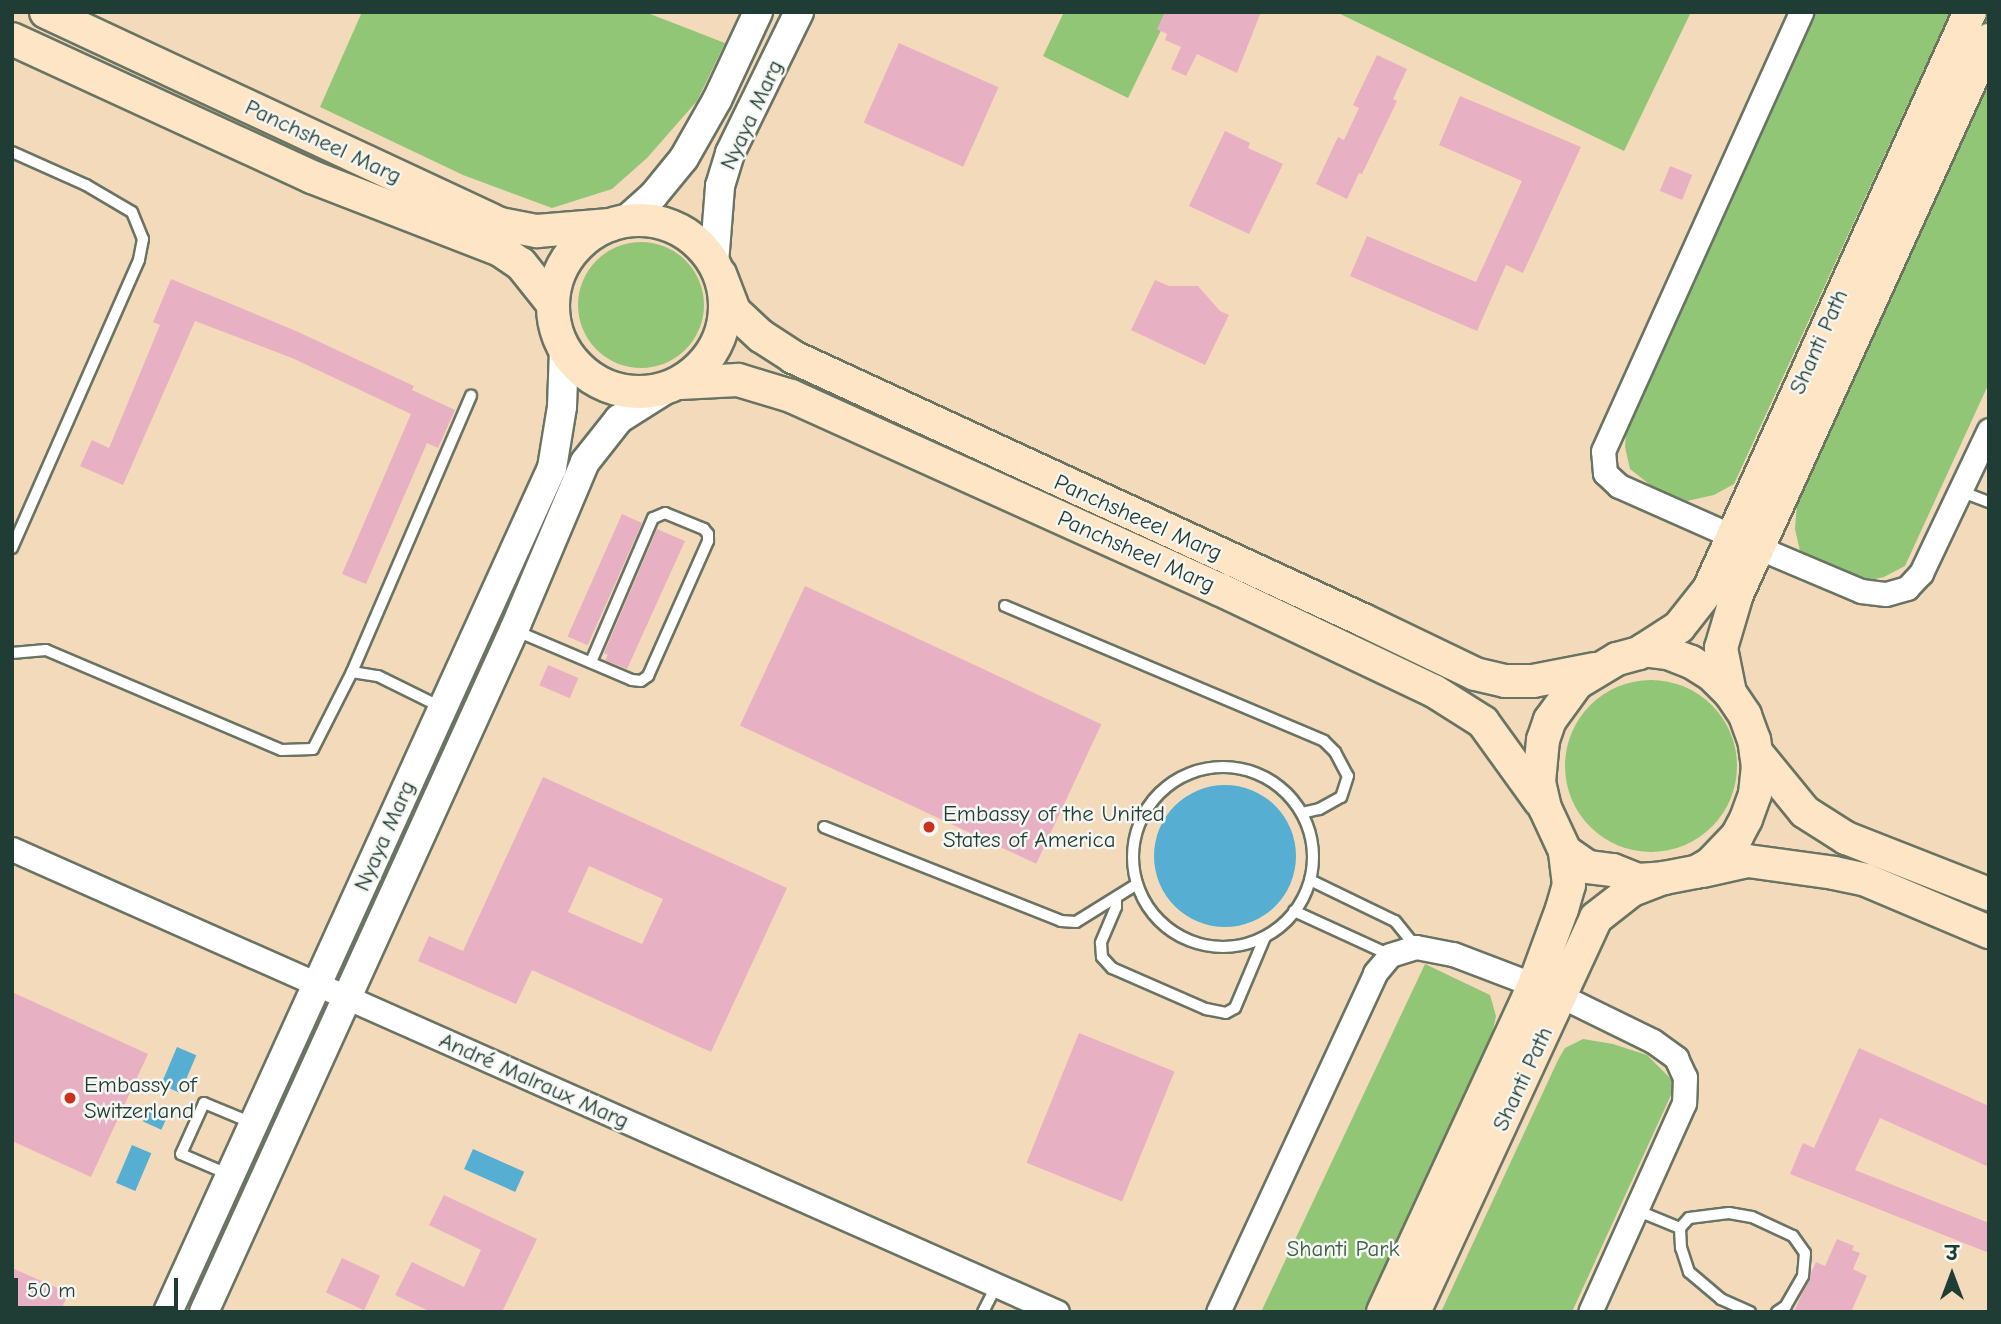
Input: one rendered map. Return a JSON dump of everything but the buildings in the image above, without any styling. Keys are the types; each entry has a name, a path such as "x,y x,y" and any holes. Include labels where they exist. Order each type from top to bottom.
{"main road":[{"name":"Panchsheel Marg","path":"46,12 500,224 537,231 618,223"},
{"name":"Shanti Path","path":"1730,693 1721,648 1745,542 1969,12"},
{"name":"Panchsheel Marg","path":"12,39 312,177 500,250 521,264 552,303"},
{"name":"Shanti Path","path":"1643,650 1679,627 1745,542 1989,40"},
{"path":"651,220 677,228 698,243 717,269 726,299 725,324 716,348 701,368 674,386 638,393 608,388 583,372 564,349 555,326 552,303 560,270 581,242 618,223 651,220"},
{"name":"Panchsheeel Marg","path":"717,269 734,311 761,336 793,357 1475,674 1506,681 1533,681 1596,669"},
{"name":"Panchsheel Marg","path":"674,386 738,380 791,396 1219,589 1434,691 1483,722 1545,808"},
{"path":"1696,872 1725,851 1746,819 1755,794 1758,767 1756,752 1745,715 1730,693 1712,675 1691,662 1667,653 1643,650 1596,669 1577,683 1562,700 1543,740 1539,782 1545,808 1565,851 1588,867 1612,870 1638,880 1664,878 1696,872 1748,861 1834,873 1866,880 1989,932"},
{"path":"1756,752 1805,812 1846,838 1989,894"},
{"name":"Shanti Path","path":"1414,1312 1547,990 1556,931 1569,885 1565,851"},
{"name":"Shanti Path","path":"1383,1312 1547,990 1596,918 1632,890 1664,878"}],"street":[{"name":"Nyaya Marg","path":"618,223 653,196 684,158 717,100 758,12"},
{"name":"Nyaya Marg","path":"717,269 720,186 730,153 799,12"},
{"path":"1801,12 1603,451 1605,473 1619,486 1745,542 1860,591 1886,594 1907,588 1921,573 1960,491 1977,465 1989,429"},
{"name":"Nyaya Marg","path":"168,1312 552,468 562,407 564,349"},
{"name":"Nyaya Marg","path":"204,1312 514,630 585,462 619,419 674,386"},
{"name":"André Malraux Marg","path":"12,849 1057,1312"},
{"path":"1218,1312 1375,973 1390,955 1416,947 1453,954 1547,990 1653,1041 1676,1058 1685,1077 1684,1104 1590,1312"}],"lane":[{"path":"12,152 86,185 132,212 143,239 139,260 12,548"},
{"path":"12,653 46,650 282,750 313,749 352,672 471,396"},
{"path":"1960,491 1989,502"},
{"path":"514,630 632,680 641,681 648,676 708,541 708,534 704,529 665,513 653,518 592,662"},
{"path":"1005,606 1324,741 1335,752 1348,776 1341,797 1319,809 1302,813"},
{"path":"352,672 378,676 443,708"},
{"path":"1230,767 1260,774 1284,790 1302,813 1312,839 1313,868 1310,880 1305,896 1288,919 1265,937 1238,946 1219,946 1181,937 1157,919 1137,884 1132,863 1135,832 1149,804 1171,783 1199,770 1230,767"},
{"path":"824,827 1060,921 1076,922 1137,884"},
{"path":"1310,880 1395,921 1416,947"},
{"path":"1116,898 1116,908 1101,943 1102,957 1112,968 1206,1009 1226,1013 1235,1008 1265,937"},
{"path":"1294,911 1390,955"},
{"path":"230,1175 181,1154 204,1103 254,1124"},
{"path":"1636,1210 1680,1228"},
{"path":"1750,1312 1721,1299 1689,1272 1681,1248 1680,1228 1689,1218 1729,1213 1752,1217 1793,1236 1805,1253 1803,1276 1786,1306 1777,1312"},
{"path":"983,1312 997,1285"}],"green space":[{"path":"362,12 645,12 725,43 697,101 647,158 612,189 552,208 463,175 320,107"},
{"path":"1064,12 1170,12 1128,98 1043,56"},
{"path":"1336,12 1691,12 1624,151"},
{"path":"1811,12 1950,12 1734,484 1714,495 1687,501 1654,488 1630,469 1625,447 1627,421"},
{"path":"1989,78 1989,383 1905,566 1884,577 1858,583 1824,570 1800,551 1795,529 1797,503"},
{"path":"641,242 665,247 686,260 699,281 704,305 699,329 686,350 665,363 641,368 617,363 596,350 583,329 578,305 583,281 596,260 617,247"},
{"path":"1651,680 1684,686 1712,705 1731,733 1737,766 1731,799 1712,827 1684,846 1651,852 1618,846 1590,827 1571,799 1565,766 1571,733 1590,705 1618,686"},
{"name":"Shanti Park","path":"1425,964 1490,995 1496,1016 1491,1039 1366,1312 1261,1312"},
{"name":"Shanti Park","path":"1583,1039 1613,1044 1647,1055 1676,1084 1572,1312 1441,1312 1558,1060 1565,1048"}],"water":[{"path":"1225,785 1252,791 1275,806 1290,829 1296,856 1290,883 1275,906 1252,921 1225,927 1198,921 1175,906 1160,883 1154,856 1160,829 1175,806 1198,791"},
{"path":"177,1047 196,1055 180,1093 161,1085"},
{"path":"150,1106 168,1114 161,1130 143,1122"},
{"path":"132,1145 151,1153 135,1191 116,1183"},
{"path":"473,1149 524,1172 515,1192 464,1169"}],"place":[{"name":"Embassy of the United States of America","path":"929,827"},
{"name":"Embassy of Switzerland","path":"70,1098"}]}
